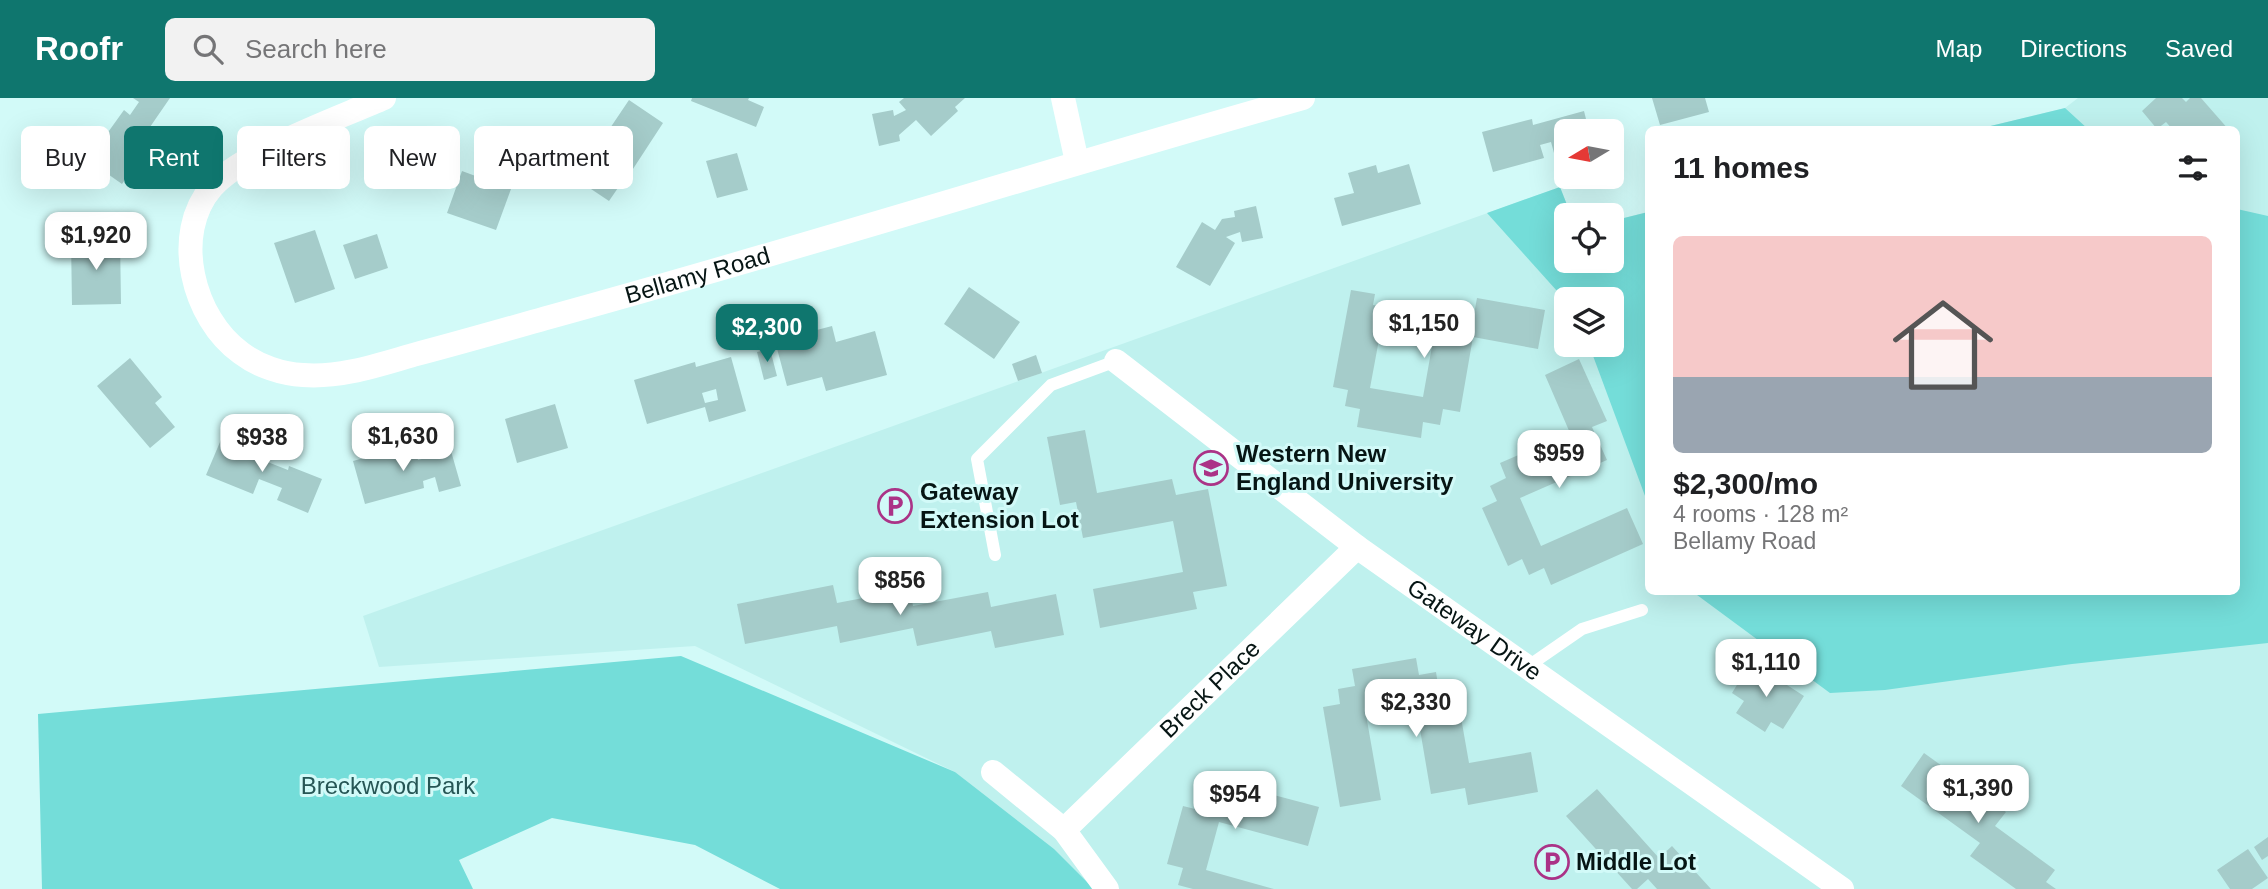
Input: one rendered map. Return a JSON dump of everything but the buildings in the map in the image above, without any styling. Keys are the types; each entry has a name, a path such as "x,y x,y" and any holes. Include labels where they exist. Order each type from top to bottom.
{"street":[{"name":"Bellamy Road","path":"384,98 272,148 231,170 214,184 197,212 191,246 199,296 216,328 240,353 260,364 304,376 328,375 378,365 618,299 1077,162 1303,98"},
{"path":"1063,98 1077,162"},
{"name":"Gateway Drive","path":"1116,361 1357,547 1842,889"},
{"name":"Breck Place","path":"1064,830 1357,547"},
{"path":"993,772 1064,830 1107,889"}],"lane":[{"path":"995,555 977,459 1051,385 1116,361"},
{"path":"1527,667 1582,629 1642,610"}],"shaded area":[{"name":"Western New England University","path":"2078,98 2268,98 2268,889 1092,889 955,772 695,646 379,667 363,616 1554,189 1561,189 1566,203 1554,203 1554,273 1624,273 1624,218 1645,213 1645,595 2240,595 2240,126 1990,126 2065,108"}],"green space":[{"path":"2065,108 2085,126 1990,126"},
{"path":"1561,189 1566,203 1554,203 1554,273 1624,273 1624,218 1645,213 1645,496 1593,357 1624,357 1624,287 1554,288 1487,213"},
{"path":"2240,210 2268,216 2268,643 2072,664 1885,690 1830,693 1697,595 2240,595"},
{"name":"Breckwood Park","path":"681,656 955,772 1054,849 1094,889 780,889 695,845 552,818 459,860 473,889 42,889 38,714"}],"place":[{"name":"Western New England University","path":"1211,468"},
{"name":"Gateway Extension Lot","path":"895,506"},
{"name":"Middle Lot","path":"1552,862"}]}
